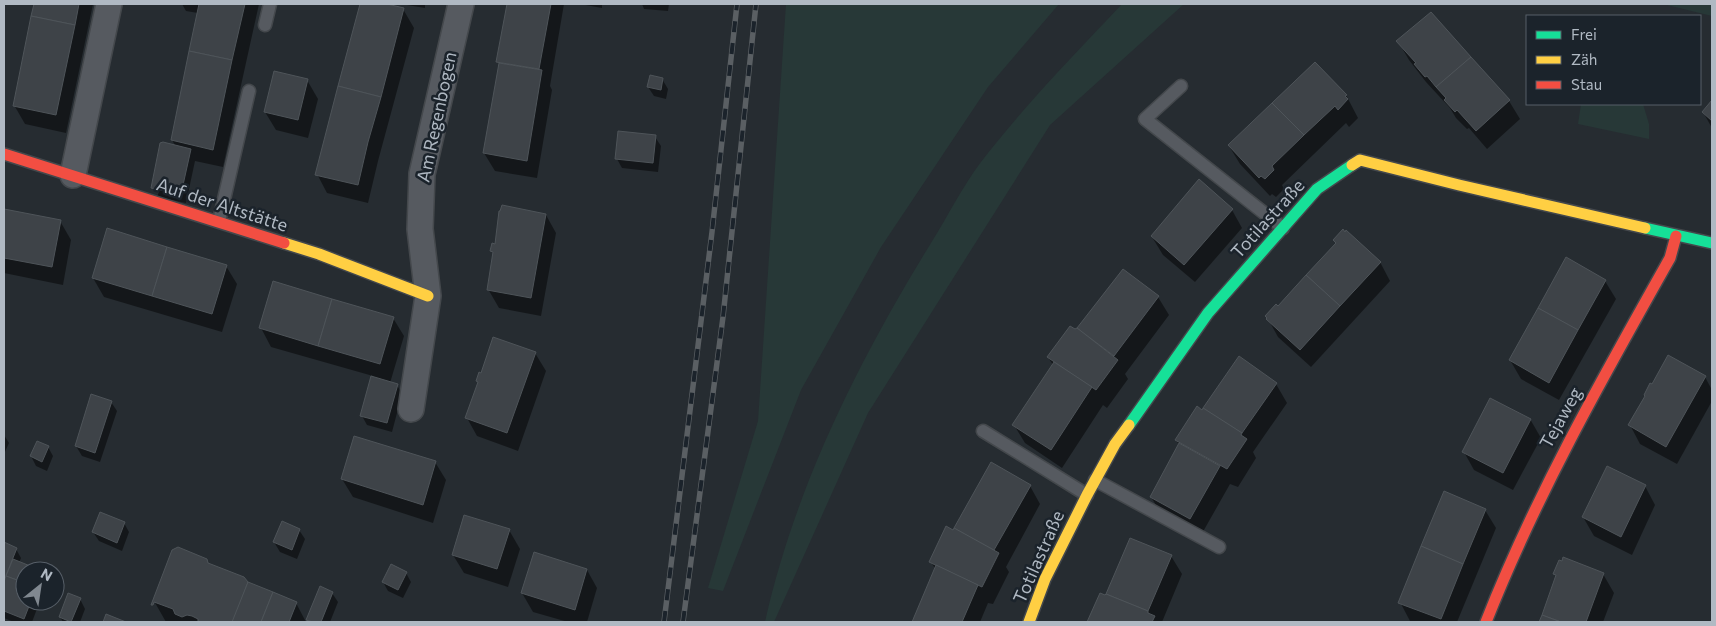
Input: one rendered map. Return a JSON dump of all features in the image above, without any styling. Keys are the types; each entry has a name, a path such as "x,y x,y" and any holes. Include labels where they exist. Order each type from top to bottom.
{"street":[{"path":"73,175 109,4"},
{"name":"Am Regenbogen","path":"411,409 428,296 420,229 422,174 461,4"},
{"name":"Auf der Altstätte","path":"4,154 320,254 428,296"},
{"name":"Totilastraße","path":"1029,622 1045,579 1115,444 1208,313 1317,189 1360,160 1712,243"},
{"name":"Tejaweg","path":"1486,622 1504,577 1555,464 1670,258 1676,236"}],"lane":[{"path":"265,25 270,4"},
{"path":"1181,86 1145,119 1283,228"},
{"path":"218,221 249,91"},
{"path":"982,431 1087,495"},
{"path":"1095,480 1218,547"}],"shaded area":[{"path":"786,4 1059,4 988,87 881,247 801,390 723,591 708,588 758,421"},
{"path":"1122,4 1184,4 1050,125 868,413 774,622 765,622 793,522 812,474 832,426 855,379 904,287 961,191 997,141"},
{"path":"1663,4 1712,4 1712,16"},
{"path":"1581,105 1643,105 1649,124 1649,139 1578,124"}],"building":[{"path":"34,4 79,4 75,25 31,16"},
{"path":"199,4 245,4 232,60 189,51"},
{"path":"360,4 387,4 404,8 381,97 338,86"},
{"path":"507,4 551,4 539,69 496,62"},
{"path":"1431,12 1471,57 1436,87 1427,76 1425,77 1414,64 1416,63 1396,41"},
{"path":"31,16 75,25 56,115 13,106"},
{"path":"189,51 232,60 213,150 171,140"},
{"path":"1471,57 1510,100 1476,131 1457,110 1455,112 1444,100 1446,98 1436,87"},
{"path":"1315,62 1347,95 1345,96 1348,99 1338,110 1335,106 1304,135 1272,103"},
{"path":"499,63 542,70 527,161 483,153"},
{"path":"274,71 308,79 298,120 264,112"},
{"path":"650,75 663,78 661,90 647,87"},
{"path":"338,86 381,97 358,185 315,175"},
{"path":"1712,100 1712,121 1702,112"},
{"path":"1272,103 1304,135 1272,166 1274,170 1265,179 1261,176 1259,178 1228,145"},
{"path":"618,131 656,135 653,163 615,159"},
{"path":"163,142 191,149 181,194 151,188 160,143"},
{"path":"1199,179 1233,209 1184,265 1151,236"},
{"path":"502,205 546,214 531,298 487,290 493,252 490,251 492,243 495,244 499,211"},
{"path":"4,209 61,220 52,267 4,258"},
{"path":"107,228 167,247 152,296 92,278"},
{"path":"1343,229 1381,262 1340,306 1306,275 1336,243 1333,240"},
{"path":"167,247 227,265 212,314 152,296"},
{"path":"1566,257 1606,280 1578,330 1538,308"},
{"path":"1123,269 1159,296 1114,356 1077,328"},
{"path":"1306,275 1340,306 1300,350 1265,316 1276,304 1278,306"},
{"path":"273,281 332,299 318,346 259,328"},
{"path":"332,299 394,317 380,364 318,346"},
{"path":"1538,308 1578,330 1549,383 1509,360"},
{"path":"1070,326 1075,329 1077,328 1118,360 1096,390 1047,357"},
{"path":"493,337 536,352 507,433 465,418 478,382 476,381 479,372 481,373"},
{"path":"1668,355 1706,376 1666,447 1628,425 1645,396 1650,383 1652,384"},
{"path":"1239,356 1277,383 1242,433 1203,408"},
{"path":"1054,362 1092,387 1051,450 1012,425"},
{"path":"371,376 398,384 387,423 360,416"},
{"path":"91,394 112,401 95,453 75,446"},
{"path":"1490,398 1531,419 1503,473 1462,452"},
{"path":"1197,406 1242,433 1241,435 1247,439 1227,469 1175,440"},
{"path":"354,436 436,461 423,505 341,479"},
{"path":"37,441 49,446 42,462 30,456"},
{"path":"1179,443 1220,466 1190,519 1150,497"},
{"path":"991,462 1031,485 994,550 954,528"},
{"path":"1607,466 1646,485 1621,537 1582,517"},
{"path":"1444,491 1486,509 1463,564 1421,546"},
{"path":"100,512 125,522 117,543 92,532"},
{"path":"464,515 510,529 497,569 452,555"},
{"path":"282,521 300,529 292,550 273,542"},
{"path":"946,526 953,530 954,528 999,553 982,587 929,562"},
{"path":"1130,538 1172,555 1148,611 1106,594"},
{"path":"4,542 17,548 4,580"},
{"path":"1421,546 1463,564 1441,619 1398,603"},
{"path":"178,547 207,559 208,563 244,577 248,582 233,622 198,622 198,619 192,616 182,617 175,614 173,609 154,602 151,605 172,550"},
{"path":"534,552 587,569 575,610 521,593"},
{"path":"1563,557 1604,573 1586,622 1561,622 1542,615 1556,575 1553,574 1559,560 1562,561"},
{"path":"13,559 18,561 15,561 15,579 6,576"},
{"path":"391,564 407,572 398,590 382,582"},
{"path":"936,565 978,585 962,622 912,622"},
{"path":"6,576 15,579 15,611 27,611 24,619 4,611 4,582"},
{"path":"248,582 273,592 261,622 232,622"},
{"path":"320,586 333,592 321,622 306,620"},
{"path":"273,592 297,602 289,622 261,622"},
{"path":"68,593 81,598 71,622 59,617 61,611 65,611 65,601"},
{"path":"1100,593 1148,611 1148,613 1155,616 1152,622 1087,622"},
{"path":"106,614 126,622 103,622"},
{"path":"1542,615 1561,622 1539,622"}],"railway":[{"path":"664,622 712,232 737,4"},
{"path":"683,622 723,317 756,4"}],"traffic: fast":[{"path":"1129,425 1208,313 1317,189 1352,165"},
{"path":"1645,228 1712,243"}],"traffic: slow":[{"path":"1352,165 1360,160 1645,228"},
{"path":"284,243 319,254 428,296"},
{"path":"1029,622 1045,579 1087,495 1115,444 1129,425"}],"traffic: jam":[{"path":"4,154 284,243"},
{"path":"1486,622 1526,528 1572,437 1670,258 1676,236"}]}
